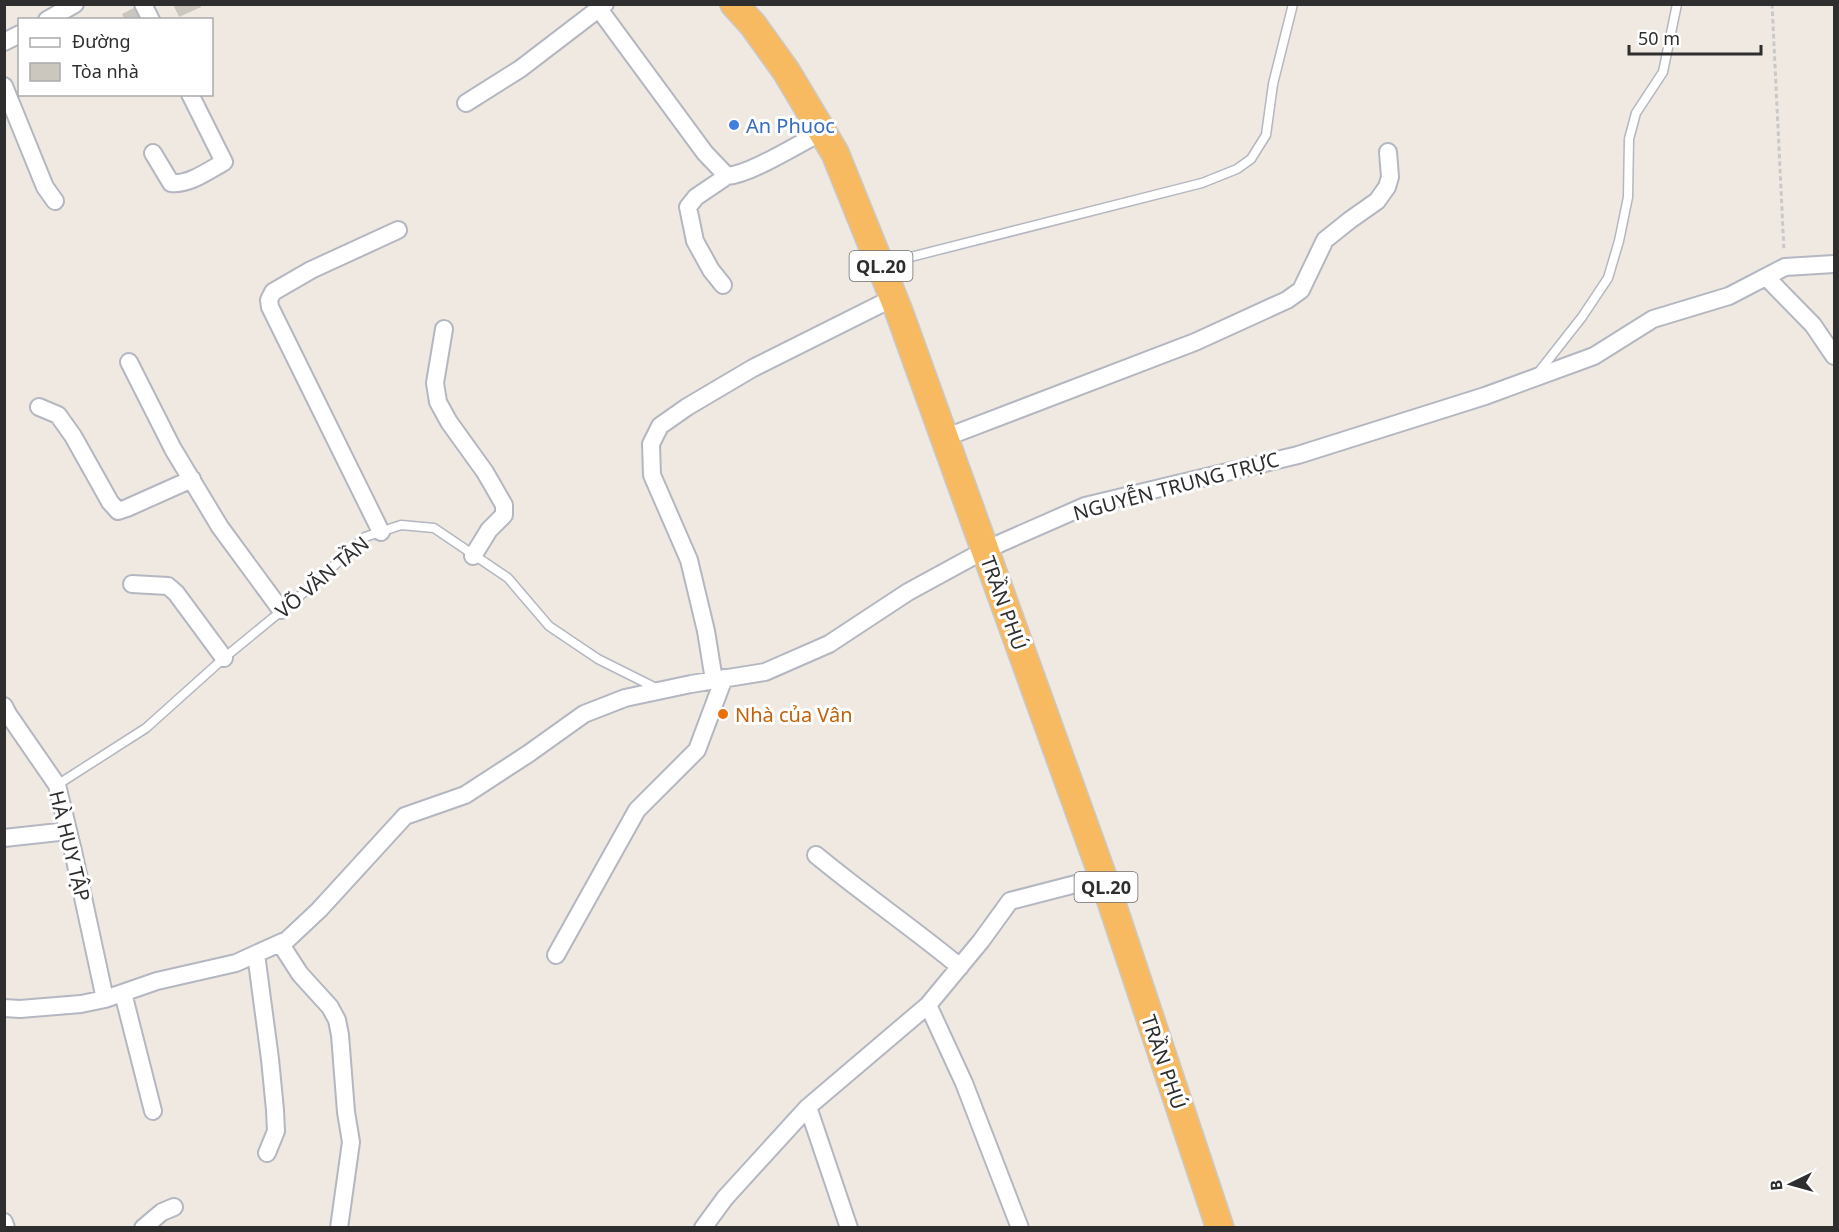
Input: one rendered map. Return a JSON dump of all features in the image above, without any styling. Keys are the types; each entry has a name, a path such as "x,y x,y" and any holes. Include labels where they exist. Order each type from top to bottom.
{"highway":[{"name":"TRẦN PHÚ","path":"734,4 753,25 786,71 835,153 880,265 1103,878 1220,1227"}],"street":[{"path":"143,4 150,18"},
{"path":"50,18 71,6"},
{"path":"466,104 520,69 602,7 705,153 727,176"},
{"path":"4,42 18,35"},
{"path":"4,86 45,187 55,201"},
{"path":"153,153 171,183 179,184 197,177 224,162 191,96"},
{"path":"723,285 711,270 695,240 688,207 696,196 727,176 735,176 750,170 822,132"},
{"path":"944,438 1195,342 1287,300 1301,290 1325,240 1377,201 1387,187 1390,177 1388,152"},
{"path":"381,532 270,307 269,300 273,292 311,270 398,230"},
{"name":"NGUYỄN TRUNG TRỰC","path":"4,1008 20,1009 81,1004 105,999 157,981 236,963 287,940 320,910 405,816 465,795 584,714 625,698 765,672 829,644 908,592 985,550 1085,506 1298,455 1485,396 1594,356 1653,319 1729,296 1785,267 1834,264"},
{"path":"1766,277 1813,325 1834,356"},
{"path":"556,955 637,810 697,750 719,679 689,560 652,476 651,444 660,426 687,407 753,368 893,298"},
{"path":"444,329 435,383 438,402 449,422 485,472 504,505 504,515 489,530 473,556"},
{"path":"129,362 173,449 220,527 281,610"},
{"path":"39,407 58,415 73,436 110,502 118,511 192,479"},
{"path":"132,584 168,586 176,593 225,658"},
{"name":"HÀ HUY TẬP","path":"4,706 57,785 105,999"},
{"path":"4,838 68,831"},
{"path":"816,855 960,967"},
{"path":"703,1227 725,1198 808,1107 928,1005 981,941 1010,901 1103,878"},
{"path":"280,943 300,974 330,1007 337,1020 351,1142 339,1227"},
{"path":"256,954 275,1110 276,1131 267,1153"},
{"path":"123,993 153,1111"},
{"path":"928,1005 964,1083 1020,1227"},
{"path":"808,1107 849,1227"},
{"path":"143,1227 162,1212 174,1207"},
{"path":"4,1222 6,1227"}],"lane":[{"path":"880,265 1202,183 1237,169 1251,159 1266,135 1273,84 1293,4"},
{"path":"1534,378 1582,317 1608,278 1619,241 1628,197 1629,139 1636,112 1663,72 1677,4"},
{"name":"VÕ VĂN TẦN","path":"57,785 146,729 225,658 313,585 365,537 401,525 434,528 508,578 549,626 598,659 660,690"}],"path":[{"path":"1772,4 1785,267"}],"building":[{"path":"173,4 201,4 201,7 179,17"},
{"path":"138,6 143,18 124,18 122,14"}],"place":[{"name":"An Phuoc","path":"734,125"},
{"name":"Nhà của Vân","path":"723,714"}]}
